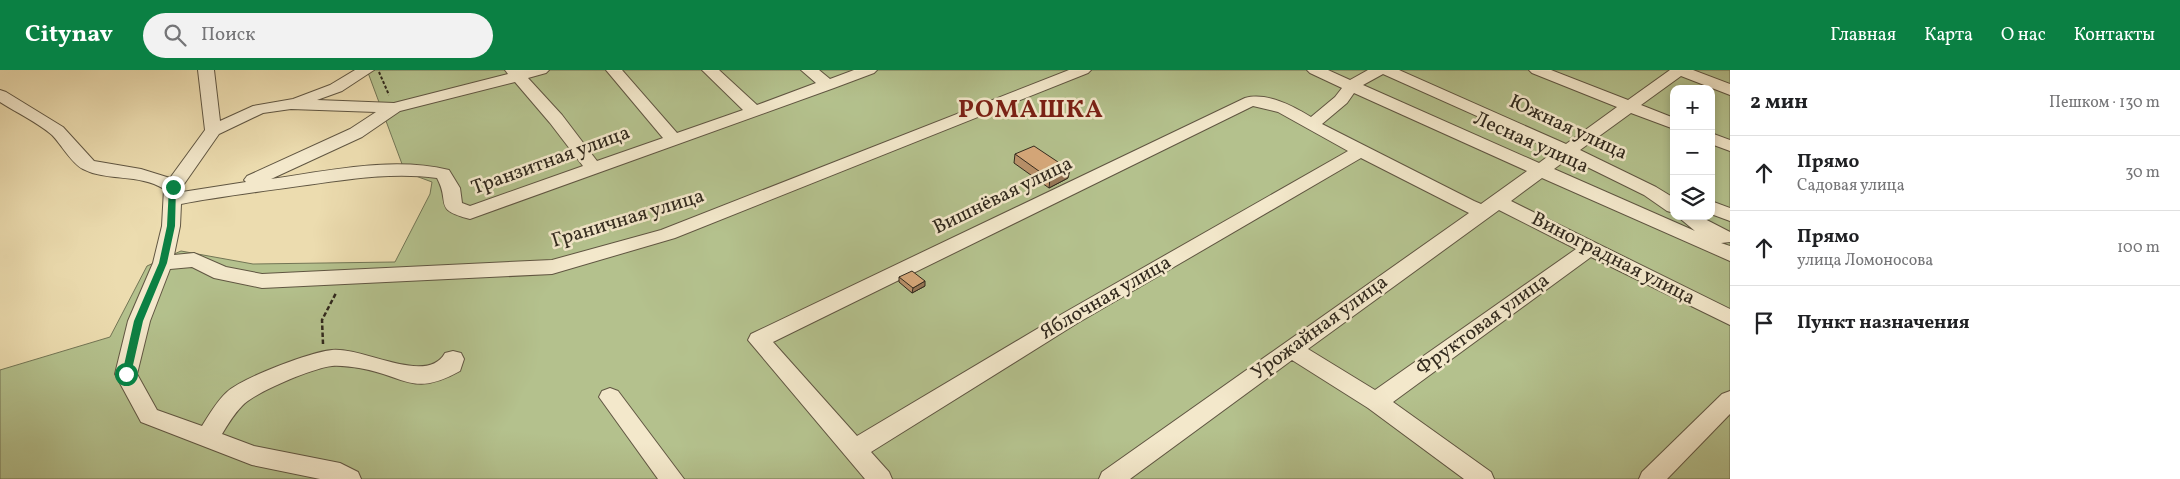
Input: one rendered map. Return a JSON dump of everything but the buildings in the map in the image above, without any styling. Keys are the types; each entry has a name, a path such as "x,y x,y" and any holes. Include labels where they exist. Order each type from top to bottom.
{"street":[{"path":"206,70 213,130"},
{"path":"349,479 340,473 252,455 149,416 126,374 139,321 163,263 171,226 172,193 213,130 259,109 291,104 336,88 366,70"},
{"path":"235,188 356,133 394,108 515,74 541,70"},
{"path":"614,70 674,140"},
{"path":"710,70 754,111"},
{"path":"809,70 828,85"},
{"name":"Транзитная улица","path":"172,193 235,188 367,172 418,169 443,174 451,188 453,206 470,213 869,70"},
{"name":"Граничная улица","path":"163,263 194,260 221,274 262,281 552,267 668,234 1083,70"},
{"name":"Лесная улица","path":"1315,70 1533,174 1730,254"},
{"path":"1312,124 1341,100 1351,86 1379,70"},
{"name":"Южная улица","path":"1386,70 1568,151 1650,191 1670,204"},
{"path":"1537,70 1670,122"},
{"path":"1679,70 1730,90"},
{"name":"Урожайная улица","path":"1111,479 1679,70"},
{"path":"515,74 556,120 594,169"},
{"path":"0,95 57,131 88,165 160,179 172,193"},
{"name":"Вишнёвая улица","path":"854,450 759,340 1251,101 1269,102"},
{"name":"Виноградная улица","path":"1269,102 1312,124 1328,135 1462,204 1489,206 1590,248 1730,318"},
{"path":"291,104 394,108"},
{"path":"1715,140 1730,146"},
{"name":"Яблочная улица","path":"854,450 1069,319 1361,151"},
{"path":"1715,208 1730,214"},
{"path":"1692,220 1730,240"},
{"name":"Фруктовая улица","path":"1376,402 1590,248"},
{"path":"1124,479 1277,371 1282,356 1376,402 1482,479"},
{"path":"207,438 235,398 274,377 324,360 332,358 360,360 408,375 434,375 452,365 453,359"},
{"path":"658,479 606,400 672,479"},
{"path":"1652,479 1730,400"},
{"path":"854,450 880,479"}],"path":[{"path":"378,70 394,108"},
{"path":"324,360 322,320 344,277"}],"green space":[{"path":"367,70 1730,70 1730,479 0,479 0,370 110,337 147,266 181,251 253,264 395,262 430,194 432,182 405,172"}],"district":[{"name":"РОМАШКА","path":"1031,110"}],"route":[{"path":"126,374 139,321 163,263 171,226 173,187"}]}
